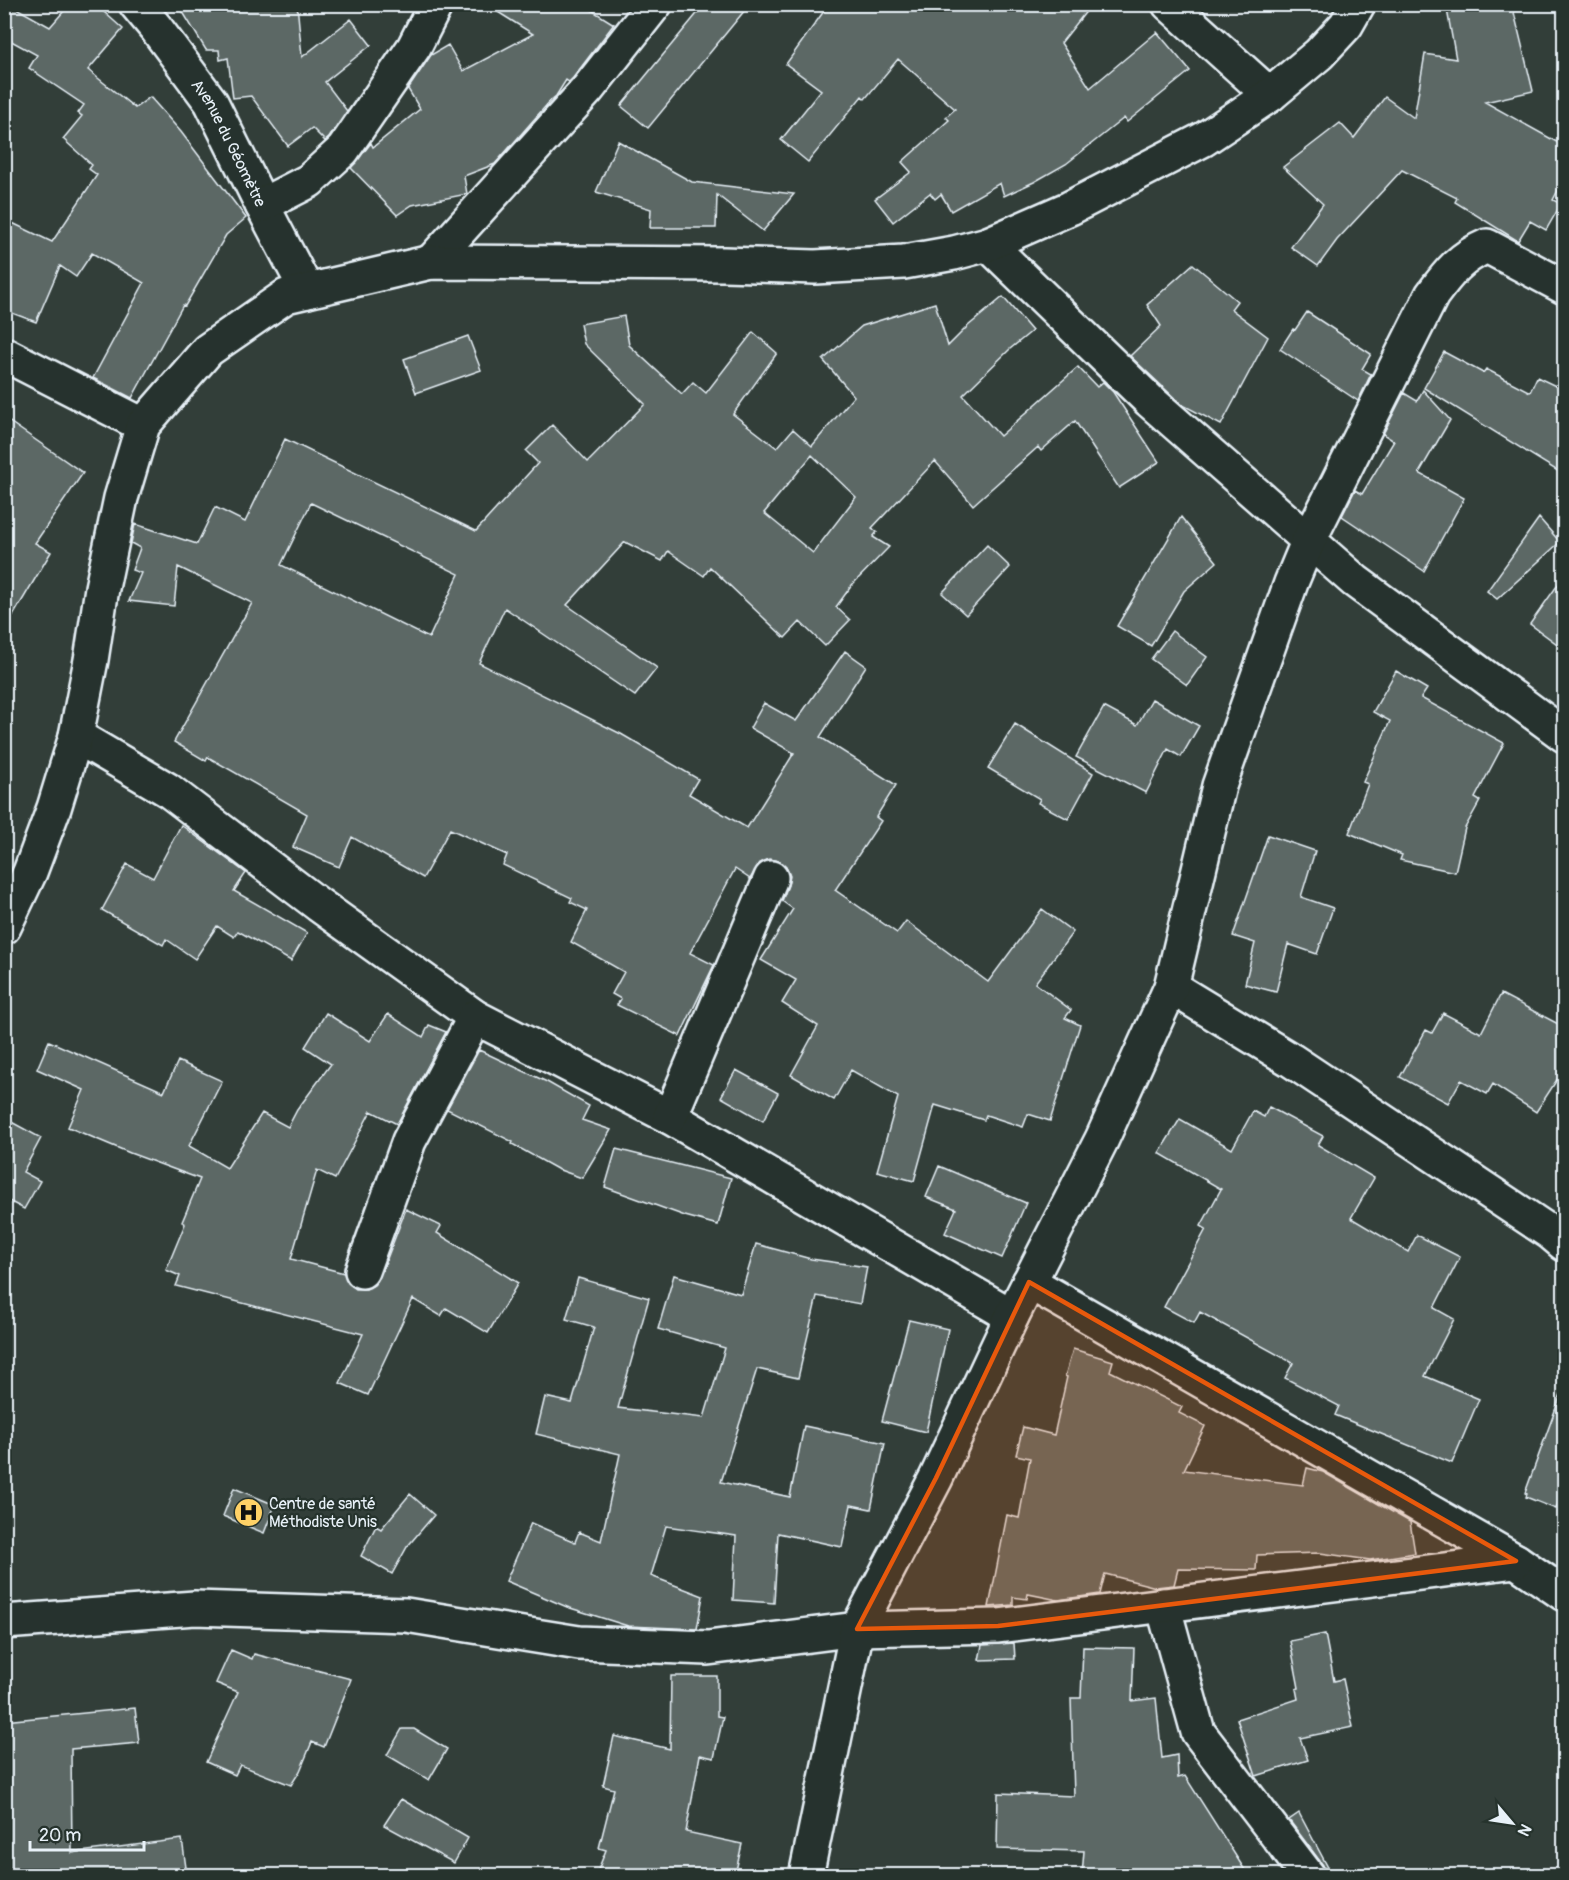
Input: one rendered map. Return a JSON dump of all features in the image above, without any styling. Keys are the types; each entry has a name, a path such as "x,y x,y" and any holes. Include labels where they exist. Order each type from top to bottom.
{"street":[{"name":"Avenue du Géomètre","path":"136,4 211,102 307,291"},
{"path":"262,205 309,181 343,150 414,47 436,4"},
{"path":"432,262 587,90 655,4"},
{"path":"1169,4 1270,96"},
{"path":"4,927 30,872 54,808 76,736 102,588 121,498 143,425 208,350 286,296 432,262 724,264 815,267 904,262 988,244 1070,208 1204,139 1270,96 1319,54 1346,25 1358,4"},
{"path":"988,244 1150,401 1308,542 1354,581 1564,735"},
{"path":"806,1875 857,1629 936,1478 1012,1316 1102,1139 1170,987 1219,786 1291,583 1308,542 1432,295 1451,270 1470,254 1487,246 1564,287"},
{"path":"4,354 143,425"},
{"path":"76,736 168,790 318,905 475,1017 670,1117 1012,1316"},
{"path":"670,1117 771,878"},
{"path":"1170,987 1291,1060 1551,1233 1564,1244"},
{"path":"362,1271 409,1141 475,1017"},
{"path":"1029,1282 1516,1561 1564,1594"},
{"path":"4,1623 195,1608 383,1614 406,1615 579,1643 708,1648 857,1629 998,1626 1516,1561"},
{"path":"1163,1605 1198,1732 1308,1875"}],"highlighted area":[{"path":"1029,1282 1516,1561 1163,1605 998,1626 857,1629 936,1478"}],"building":[{"path":"4,4 9,4 50,27 70,4 95,4 123,29 88,70 135,108 150,97 181,132 246,218 226,235 185,306 183,305 132,398 93,378 144,283 92,253 76,277 60,266 36,322 4,310 4,219 52,242 97,175 89,169 92,165 63,139 82,116 78,113 84,105 29,68 37,55 4,37"},
{"path":"178,4 297,4 302,57 351,19 371,45 325,82 347,111 329,138 325,141 312,128 288,146 251,96 233,98 228,58 220,60 219,50 206,50"},
{"path":"485,4 582,4 614,24 573,78 569,82 566,80 556,96 495,164 464,176 467,194 412,205 397,215 351,168 371,143 373,147 420,109 408,89 431,55 448,45 463,71 533,34"},
{"path":"705,4 750,4 648,128 621,106"},
{"path":"829,4 1092,4 1061,43 1090,88 1157,32 1190,71 1127,122 1124,118 1066,164 1034,182 1004,196 1000,183 951,211 941,194 935,199 930,193 893,222 875,199 911,172 902,162 949,120 946,117 955,109 898,59 865,99 862,96 808,162 781,140 821,90 786,64"},
{"path":"1446,4 1512,4 1533,91 1485,102 1564,146 1564,179 1553,200 1561,204 1546,230 1530,221 1518,241 1455,202 1457,198 1402,170 1337,240 1318,266 1291,247 1323,204 1283,167 1340,123 1354,138 1385,97 1414,118 1425,54 1456,59"},
{"path":"618,141 692,182 794,194 763,231 717,195 716,228 650,228 651,209 596,192"},
{"path":"1193,264 1237,301 1231,309 1268,337 1221,425 1181,404 1130,356 1161,326 1147,305"},
{"path":"1003,297 1032,331 963,395 1000,436 1078,367 1097,387 1103,382 1113,392 1159,462 1119,488 1075,421 1041,451 1038,447 973,505 935,461 872,528 877,532 873,537 889,547 852,585 836,607 850,620 825,646 800,622 785,638 710,567 704,576 668,551 662,561 625,542 567,605 657,668 635,696 505,608 479,663 621,734 698,779 689,794 747,828 794,753 750,728 764,703 796,721 845,651 866,666 820,737 896,785 876,817 881,821 835,890 897,933 906,921 988,982 1042,909 1073,932 1035,983 1071,1010 1065,1018 1080,1025 1050,1121 1028,1114 1023,1127 986,1115 984,1120 935,1105 914,1181 877,1171 898,1097 851,1070 834,1100 791,1075 818,1026 782,1003 796,980 761,960 793,909 782,901 790,876 786,867 779,861 769,859 760,863 750,879 735,869 690,953 714,965 680,1036 617,1005 621,999 612,994 624,972 571,942 587,910 570,902 572,898 503,865 507,855 450,829 423,878 352,837 339,867 293,847 307,814 208,757 206,761 174,742 252,603 178,567 174,606 129,601 141,573 132,570 140,548 131,543 135,524 197,544 215,507 245,522 285,439 476,531 538,463 526,451 552,425 588,462 645,404 584,344 580,324 624,316 629,345 682,394 693,382 706,393 753,332 777,353 733,414 777,448 793,429 812,446 854,396 823,360 862,326 935,303 948,346","holes":["812,455 856,497 813,553 764,513","311,503 459,574 429,638 281,565"]},
{"path":"1307,312 1371,354 1362,369 1371,374 1358,401 1280,349"},
{"path":"468,336 481,370 416,393 404,359"},
{"path":"1444,352 1483,373 1486,369 1530,392 1537,377 1564,390 1564,475 1424,388"},
{"path":"1423,390 1450,420 1419,473 1464,498 1424,571 1342,516 1355,490 1362,494 1394,441 1383,434 1404,393 1417,401"},
{"path":"4,418 83,473 35,543 51,552 4,631"},
{"path":"1181,517 1217,562 1184,591 1151,646 1117,626"},
{"path":"1539,518 1560,542 1497,599 1487,591"},
{"path":"987,545 1010,567 966,615 942,593"},
{"path":"1564,576 1564,649 1530,624"},
{"path":"1172,631 1207,657 1187,685 1151,659"},
{"path":"1396,671 1427,689 1421,698 1504,743 1475,798 1480,801 1465,828 1455,872 1400,860 1402,855 1349,833 1368,784 1363,782 1390,721 1373,712"},
{"path":"1152,699 1199,726 1181,757 1168,749 1146,793 1076,757 1104,707 1137,725"},
{"path":"1015,724 1093,773 1068,819 1038,803 1040,799 988,768"},
{"path":"181,825 246,873 234,891 307,933 291,961 238,931 234,937 217,926 195,959 166,939 163,945 102,910 127,864 153,878"},
{"path":"1268,835 1315,851 1301,897 1333,908 1317,954 1288,944 1276,992 1245,984 1255,943 1233,936"},
{"path":"1501,994 1564,1027 1564,1069 1536,1112 1493,1084 1487,1094 1461,1080 1448,1103 1400,1077 1426,1030 1432,1033 1443,1013 1481,1033"},
{"path":"326,1013 370,1041 388,1014 423,1037 429,1025 446,1032 397,1124 371,1111 335,1179 317,1170 291,1259 344,1273 348,1283 356,1289 366,1289 374,1285 380,1277 406,1209 441,1226 437,1233 518,1283 488,1333 446,1308 441,1316 413,1299 368,1395 340,1383 363,1334 176,1286 180,1276 166,1270 185,1224 182,1222 200,1179 68,1127 84,1090 37,1069 49,1041 164,1092 178,1061 222,1081 189,1146 227,1168 262,1113 288,1127 297,1110 331,1064 305,1047"},
{"path":"479,1050 547,1082 589,1106 582,1120 611,1130 582,1178 557,1169 512,1144 513,1142 447,1109"},
{"path":"736,1070 778,1093 763,1121 721,1097"},
{"path":"1269,1107 1323,1136 1318,1145 1374,1178 1351,1218 1408,1252 1417,1235 1460,1257 1434,1308 1454,1319 1425,1376 1479,1399 1452,1463 1335,1415 1339,1406 1285,1378 1293,1363 1200,1312 1194,1323 1164,1307 1206,1229 1201,1226 1221,1189 1159,1153 1180,1119 1232,1149 1253,1111 1264,1117"},
{"path":"4,1118 41,1138 23,1172 40,1181 24,1209 7,1200 4,1204"},
{"path":"616,1149 731,1178 718,1225 685,1216 605,1187"},
{"path":"939,1166 1026,1203 1002,1258 945,1233 956,1209 926,1197"},
{"path":"756,1244 811,1259 867,1267 860,1304 817,1296 798,1378 757,1369 721,1482 790,1497 804,1426 885,1443 871,1509 851,1505 842,1547 778,1533 774,1603 733,1600 736,1536 666,1526 651,1576 703,1596 697,1629 628,1626 567,1607 506,1581 531,1523 575,1542 579,1532 601,1541 620,1454 536,1434 545,1397 572,1403 594,1327 566,1319 578,1278 649,1298 618,1408 704,1418 725,1348 658,1329 674,1275 741,1294"},
{"path":"909,1320 948,1329 926,1432 882,1421"},
{"path":"1073,1349 1113,1361 1110,1371 1182,1407 1179,1413 1205,1426 1184,1470 1303,1485 1307,1468 1323,1472 1410,1522 1415,1553 1370,1560 1320,1553 1257,1555 1256,1570 1178,1569 1174,1585 1156,1587 1105,1574 1100,1594 1058,1600 1028,1594 1027,1599 1013,1597 1013,1605 989,1607 1007,1515 1019,1518 1030,1458 1016,1455 1023,1427 1054,1435 1067,1377 1065,1376"},
{"path":"1561,1394 1564,1395 1564,1486 1556,1509 1526,1497 1525,1493"},
{"path":"234,1488 275,1505 264,1533 223,1516"},
{"path":"410,1494 434,1515 407,1547 392,1574 361,1556 376,1526 381,1529"},
{"path":"1325,1634 1334,1681 1343,1679 1353,1727 1300,1738 1308,1760 1256,1776 1237,1719 1298,1699 1296,1689 1299,1688 1290,1641"},
{"path":"1014,1643 1015,1659 979,1660 982,1645"},
{"path":"1083,1647 1134,1648 1132,1701 1156,1698 1162,1758 1177,1755 1178,1778 1185,1776 1248,1875 1082,1875 1084,1851 997,1849 998,1793 1074,1796 1071,1698 1081,1698"},
{"path":"231,1650 252,1659 254,1654 351,1679 324,1747 312,1742 300,1771 291,1785 240,1765 235,1775 206,1762 238,1692 216,1683"},
{"path":"671,1676 717,1676 717,1716 723,1717 714,1758 700,1755 686,1832 742,1844 735,1875 596,1875 606,1850 599,1848 614,1789 603,1786 614,1736 670,1749"},
{"path":"135,1708 139,1743 71,1749 72,1853 182,1839 187,1875 4,1875 4,1721"},
{"path":"402,1729 414,1729 447,1749 429,1780 387,1755"},
{"path":"401,1799 468,1838 454,1863 384,1825"},
{"path":"1299,1813 1332,1875 1326,1875 1323,1865 1289,1820"}],"place":[{"name":"Centre de santé Méthodiste Unis","path":"248,1512"}]}
